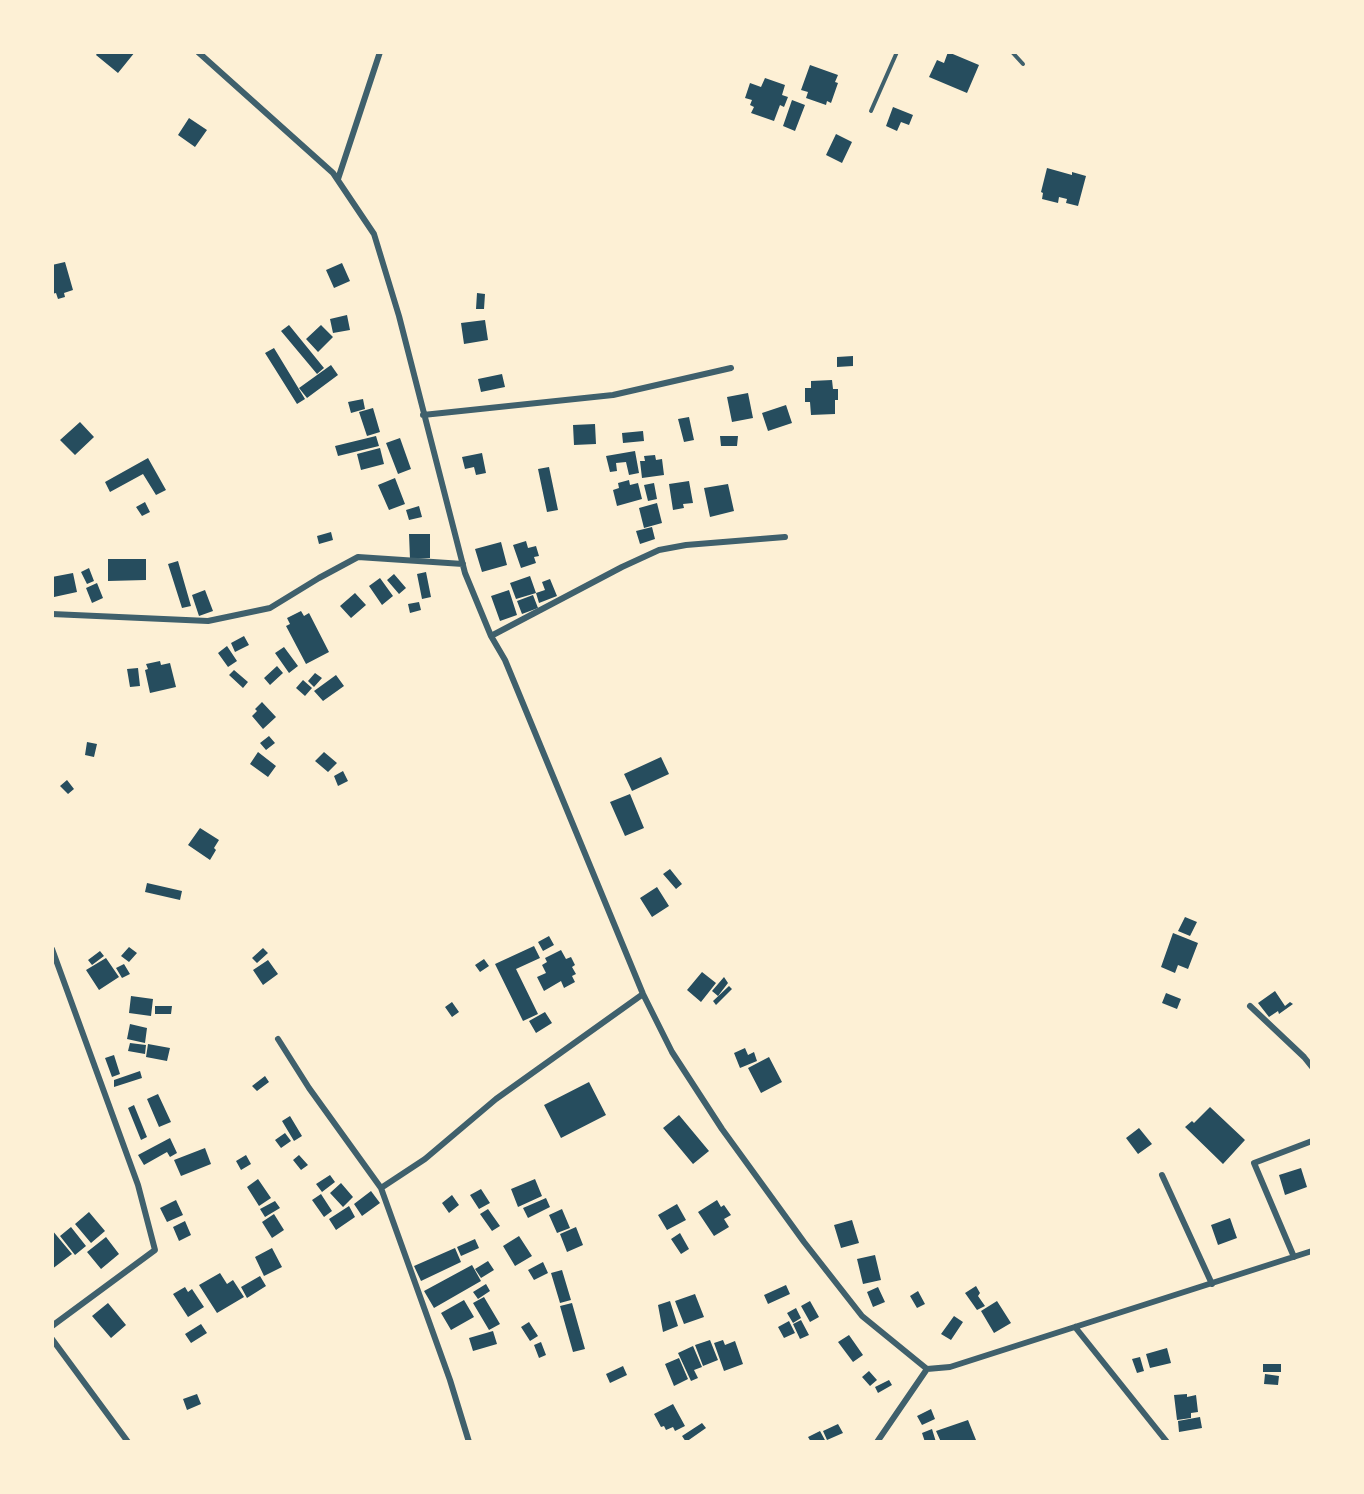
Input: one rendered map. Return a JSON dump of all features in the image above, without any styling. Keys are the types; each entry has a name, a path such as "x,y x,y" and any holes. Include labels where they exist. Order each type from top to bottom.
{"street":[{"path":"198,52 333,173 374,234 399,316 463,564 491,636 505,660 643,994 672,1052 722,1130 804,1242 862,1316 927,1369 950,1366 1311,1251"},
{"path":"338,179 380,52"},
{"path":"423,415 613,395 731,368"},
{"path":"491,636 659,550 686,545 785,537"},
{"path":"52,614 208,621 270,608 358,557 463,564"},
{"path":"52,949 138,1185 155,1250 52,1326"},
{"path":"381,1188 425,1159 496,1099 643,994"},
{"path":"1250,1006 1311,1066"},
{"path":"278,1039 309,1088 381,1188 450,1380 469,1442"},
{"path":"1294,1257 1254,1162 1311,1141"},
{"path":"1162,1175 1212,1284"},
{"path":"1075,1327 1167,1442"},
{"path":"52,1339 128,1442"},
{"path":"877,1442 927,1369"}],"lane":[{"path":"871,111 897,52"},
{"path":"1012,52 1023,64"}],"building":[{"path":"98,52 135,52 118,73 96,55"},
{"path":"948,52 979,65 967,93 929,77 937,60 944,63"},
{"path":"810,65 838,75 835,82 838,83 831,103 827,101 826,105 806,98 808,92 801,90"},
{"path":"765,78 785,85 782,95 788,97 784,107 780,105 774,121 751,113 754,107 750,105 752,100 745,98 750,83 761,87"},
{"path":"792,100 805,105 795,131 783,126"},
{"path":"893,107 913,115 909,125 901,122 897,131 886,126"},
{"path":"189,118 207,130 195,147 178,135"},
{"path":"836,134 852,142 842,163 826,155"},
{"path":"1047,168 1072,175 1072,172 1086,176 1078,206 1066,203 1067,199 1059,197 1058,203 1042,199 1043,193 1041,192"},
{"path":"65,262 73,290 64,293 65,297 58,299 56,293 52,294 52,265"},
{"path":"342,263 350,281 334,288 326,270"},
{"path":"477,293 485,294 484,309 476,309"},
{"path":"347,315 350,330 333,333 330,319"},
{"path":"485,320 488,340 464,344 461,323"},
{"path":"289,325 324,368 317,374 281,331"},
{"path":"321,325 333,337 318,352 306,339"},
{"path":"274,348 305,399 297,404 265,353"},
{"path":"853,356 853,366 837,367 837,357"},
{"path":"331,365 338,375 307,398 299,388"},
{"path":"502,374 505,387 481,392 478,379"},
{"path":"832,380 833,389 838,389 835,414 811,415 810,402 805,402 805,388 811,388 811,381"},
{"path":"748,393 753,418 732,422 727,397"},
{"path":"363,399 365,409 351,413 348,402"},
{"path":"786,405 792,423 768,431 762,413"},
{"path":"373,408 380,432 367,436 359,412"},
{"path":"689,417 694,440 684,442 678,419"},
{"path":"80,422 94,437 75,455 60,440"},
{"path":"595,424 596,444 574,445 573,425"},
{"path":"643,431 644,441 623,443 622,433"},
{"path":"376,436 379,446 338,456 335,446"},
{"path":"720,436 738,436 737,446 721,446"},
{"path":"400,438 411,469 398,474 386,443"},
{"path":"380,448 384,464 361,470 357,454"},
{"path":"635,451 639,473 629,475 626,462 616,463 617,471 610,472 606,456"},
{"path":"482,453 486,473 476,475 474,467 465,469 462,457"},
{"path":"655,455 656,460 662,459 664,475 642,478 640,461 645,461 644,456"},
{"path":"148,458 166,490 156,495 143,474 110,492 105,482"},
{"path":"549,467 558,510 547,512 538,469"},
{"path":"395,478 405,504 389,510 378,485"},
{"path":"629,480 630,485 638,483 642,499 617,506 613,490 619,488 618,483"},
{"path":"689,481 693,503 683,504 684,508 673,510 669,484"},
{"path":"654,483 657,499 648,501 644,485"},
{"path":"728,484 734,511 710,517 704,488"},
{"path":"145,502 150,512 142,516 136,507"},
{"path":"657,503 662,523 644,528 639,508"},
{"path":"419,506 422,517 409,520 406,510"},
{"path":"652,527 655,539 640,544 636,531"},
{"path":"331,532 333,540 319,544 317,536"},
{"path":"409,534 430,534 430,558 410,559"},
{"path":"526,541 528,548 536,546 539,556 534,557 536,563 521,568 513,545"},
{"path":"501,542 507,565 482,572 475,549"},
{"path":"108,559 146,559 146,580 108,581"},
{"path":"178,561 191,606 182,608 168,564"},
{"path":"89,568 94,581 87,584 81,572"},
{"path":"426,572 431,597 422,599 417,574"},
{"path":"73,573 77,592 54,597 52,577"},
{"path":"394,574 406,588 399,594 387,580"},
{"path":"530,576 536,593 516,599 510,583"},
{"path":"380,578 393,596 382,605 369,586"},
{"path":"550,579 557,596 539,603 536,593 545,590 542,582"},
{"path":"97,583 103,598 92,603 86,588"},
{"path":"205,590 213,611 199,616 192,595"},
{"path":"509,590 517,615 500,621 491,596"},
{"path":"355,593 366,605 351,618 340,606"},
{"path":"533,595 538,608 522,614 517,601"},
{"path":"419,602 421,610 410,613 408,604"},
{"path":"301,611 304,616 309,613 329,652 306,664 286,626 290,624 287,618"},
{"path":"244,636 249,645 235,652 231,643"},
{"path":"227,646 237,661 228,667 218,653"},
{"path":"284,647 298,666 289,673 275,653"},
{"path":"160,661 161,665 170,663 176,687 150,693 145,670 148,669 146,664"},
{"path":"277,666 283,673 270,685 264,678"},
{"path":"138,668 140,686 130,687 127,669"},
{"path":"234,670 248,682 243,688 229,675"},
{"path":"315,673 322,678 314,687 308,681"},
{"path":"336,675 344,686 323,701 314,691"},
{"path":"303,680 312,688 305,696 296,688"},
{"path":"262,702 276,717 263,729 252,716"},
{"path":"269,736 275,743 266,750 260,743"},
{"path":"87,742 97,744 94,757 85,755"},
{"path":"258,752 276,766 268,777 250,764"},
{"path":"324,752 337,763 328,772 315,761"},
{"path":"661,757 669,774 632,791 624,774"},
{"path":"343,771 348,781 338,786 334,776"},
{"path":"67,780 74,789 68,794 60,786"},
{"path":"630,794 644,828 625,836 610,802"},
{"path":"200,828 219,840 210,860 188,845"},
{"path":"670,869 682,884 676,889 663,874"},
{"path":"147,883 182,891 180,900 145,892"},
{"path":"657,887 669,906 652,917 640,898"},
{"path":"1185,917 1197,922 1190,936 1178,931"},
{"path":"1173,933 1198,943 1188,969 1178,965 1175,973 1161,967"},
{"path":"549,936 554,945 543,951 538,942"},
{"path":"534,946 540,958 516,969 538,1014 523,1021 495,964"},
{"path":"129,947 137,953 129,962 121,956"},
{"path":"263,948 268,953 257,963 252,958"},
{"path":"561,950 566,959 571,957 575,965 572,967 576,974 572,976 575,982 564,988 561,981 544,991 537,977 546,973 542,965 547,962 545,958"},
{"path":"100,951 104,956 92,965 88,960"},
{"path":"106,958 119,977 99,990 86,970"},
{"path":"484,959 489,966 480,972 475,965"},
{"path":"268,960 278,974 263,985 253,970"},
{"path":"124,964 130,974 122,978 116,968"},
{"path":"702,972 716,983 701,1002 687,990"},
{"path":"724,977 728,983 718,996 712,991"},
{"path":"729,986 732,989 716,1005 713,1001"},
{"path":"1275,991 1285,1006 1290,1002 1293,1004 1279,1014 1278,1011 1269,1017 1258,1003"},
{"path":"1166,993 1181,999 1177,1009 1162,1003"},
{"path":"131,996 153,999 151,1016 129,1013"},
{"path":"452,1002 459,1012 452,1017 445,1007"},
{"path":"155,1006 172,1006 171,1014 155,1014"},
{"path":"545,1012 552,1023 536,1033 529,1021"},
{"path":"130,1024 147,1028 145,1043 127,1039"},
{"path":"130,1043 146,1045 145,1054 128,1051"},
{"path":"148,1044 170,1048 167,1061 146,1057"},
{"path":"745,1048 748,1055 754,1052 757,1061 740,1068 734,1053"},
{"path":"114,1055 120,1074 112,1077 105,1058"},
{"path":"769,1057 782,1082 761,1093 748,1068"},
{"path":"140,1071 142,1078 114,1087 114,1080"},
{"path":"265,1076 269,1082 257,1091 252,1086"},
{"path":"589,1082 606,1115 561,1138 544,1105"},
{"path":"158,1094 171,1122 159,1127 147,1099"},
{"path":"134,1105 147,1137 141,1140 128,1108"},
{"path":"1210,1107 1245,1140 1223,1164 1185,1127 1192,1121 1194,1123"},
{"path":"679,1115 709,1151 693,1164 663,1128"},
{"path":"290,1116 302,1136 294,1141 282,1121"},
{"path":"1139,1128 1152,1144 1138,1154 1126,1138"},
{"path":"285,1133 291,1141 281,1148 275,1140"},
{"path":"170,1138 177,1153 170,1157 167,1152 144,1165 138,1155"},
{"path":"205,1148 211,1164 181,1176 174,1160"},
{"path":"246,1155 251,1164 241,1170 236,1161"},
{"path":"299,1155 308,1165 301,1170 293,1160"},
{"path":"1301,1168 1307,1187 1285,1195 1279,1175"},
{"path":"330,1175 335,1182 322,1192 316,1184"},
{"path":"258,1179 271,1198 259,1206 247,1187"},
{"path":"535,1179 542,1196 518,1207 511,1189"},
{"path":"341,1183 353,1197 343,1207 330,1193"},
{"path":"481,1189 490,1203 479,1209 470,1195"},
{"path":"371,1191 380,1203 362,1216 354,1204"},
{"path":"321,1194 332,1211 324,1217 312,1200"},
{"path":"452,1195 459,1205 449,1213 442,1203"},
{"path":"546,1198 550,1207 528,1218 523,1208"},
{"path":"176,1200 183,1215 167,1222 160,1208"},
{"path":"717,1200 721,1207 724,1205 731,1215 724,1219 729,1227 714,1236 698,1212"},
{"path":"275,1201 280,1208 265,1217 260,1209"},
{"path":"677,1204 686,1220 667,1230 658,1215"},
{"path":"349,1206 355,1217 336,1230 329,1219"},
{"path":"488,1209 500,1226 492,1231 480,1214"},
{"path":"562,1209 570,1228 557,1233 549,1215"},
{"path":"89,1212 105,1231 91,1243 75,1224"},
{"path":"274,1214 284,1230 272,1238 262,1222"},
{"path":"1230,1218 1237,1238 1218,1245 1211,1225"},
{"path":"852,1220 859,1243 841,1248 834,1225"},
{"path":"185,1221 191,1235 179,1241 173,1227"},
{"path":"71,1227 86,1246 75,1255 60,1236"},
{"path":"576,1227 583,1245 567,1252 560,1234"},
{"path":"52,1230 72,1254 52,1269"},
{"path":"680,1233 689,1249 681,1254 671,1239"},
{"path":"519,1236 532,1256 515,1266 503,1246"},
{"path":"106,1237 119,1254 101,1269 87,1252"},
{"path":"475,1239 479,1248 461,1256 457,1247"},
{"path":"272,1248 282,1267 264,1276 255,1257"},
{"path":"455,1248 461,1262 421,1281 414,1266"},
{"path":"875,1255 881,1280 863,1284 857,1259"},
{"path":"488,1261 494,1270 481,1278 475,1269"},
{"path":"543,1262 548,1273 534,1280 528,1270"},
{"path":"472,1265 481,1281 434,1308 424,1291"},
{"path":"562,1270 571,1300 560,1303 551,1273"},
{"path":"220,1273 227,1284 233,1280 244,1297 217,1313 199,1285"},
{"path":"260,1276 266,1286 247,1298 241,1287"},
{"path":"486,1284 490,1291 478,1299 473,1292"},
{"path":"786,1285 790,1294 768,1304 764,1295"},
{"path":"976,1286 980,1293 978,1296 985,1306 977,1310 965,1293"},
{"path":"185,1287 188,1292 192,1289 204,1307 188,1317 173,1294"},
{"path":"878,1287 885,1302 873,1307 867,1292"},
{"path":"918,1291 925,1304 917,1308 910,1296"},
{"path":"695,1294 704,1317 684,1324 675,1301"},
{"path":"484,1297 500,1324 489,1330 473,1303"},
{"path":"464,1300 474,1317 451,1330 441,1313"},
{"path":"670,1301 678,1326 663,1332 658,1305"},
{"path":"810,1301 819,1317 810,1322 801,1306"},
{"path":"997,1301 1011,1323 994,1333 981,1311"},
{"path":"108,1303 126,1325 111,1338 92,1316"},
{"path":"572,1303 585,1349 573,1352 560,1306"},
{"path":"796,1308 801,1318 793,1323 787,1313"},
{"path":"954,1316 963,1322 951,1340 941,1334"},
{"path":"801,1320 809,1335 800,1339 793,1324"},
{"path":"789,1321 795,1333 784,1338 778,1327"},
{"path":"529,1322 538,1336 530,1341 521,1327"},
{"path":"201,1324 207,1333 191,1343 185,1334"},
{"path":"493,1331 497,1344 473,1351 469,1338"},
{"path":"849,1335 863,1355 853,1362 838,1342"},
{"path":"710,1340 718,1360 703,1366 695,1345"},
{"path":"723,1340 725,1345 735,1341 743,1364 724,1371 714,1343"},
{"path":"541,1342 546,1355 539,1358 534,1345"},
{"path":"693,1346 702,1367 694,1370 698,1378 691,1381 678,1353"},
{"path":"1167,1348 1171,1363 1150,1368 1146,1354"},
{"path":"1140,1357 1144,1371 1137,1373 1132,1359"},
{"path":"679,1358 688,1379 674,1386 665,1364"},
{"path":"1263,1364 1281,1364 1281,1372 1263,1372"},
{"path":"623,1366 627,1375 610,1383 606,1374"},
{"path":"869,1371 877,1380 870,1386 862,1377"},
{"path":"1265,1374 1279,1376 1278,1385 1264,1384"},
{"path":"889,1380 892,1385 878,1393 875,1387"},
{"path":"197,1394 201,1404 187,1410 183,1399"},
{"path":"1187,1394 1187,1397 1196,1395 1198,1412 1191,1413 1191,1418 1177,1420 1174,1395"},
{"path":"673,1404 685,1426 675,1431 673,1427 666,1430 664,1426 661,1427 654,1414"},
{"path":"931,1409 935,1419 922,1425 917,1416"},
{"path":"1200,1417 1202,1428 1179,1432 1178,1421"},
{"path":"968,1420 976,1440 941,1442 936,1431"},
{"path":"702,1423 706,1428 686,1442 682,1436"},
{"path":"838,1424 843,1433 827,1440 823,1431"},
{"path":"932,1429 936,1442 925,1442 922,1433"},
{"path":"820,1431 826,1442 811,1442 808,1437"}]}
